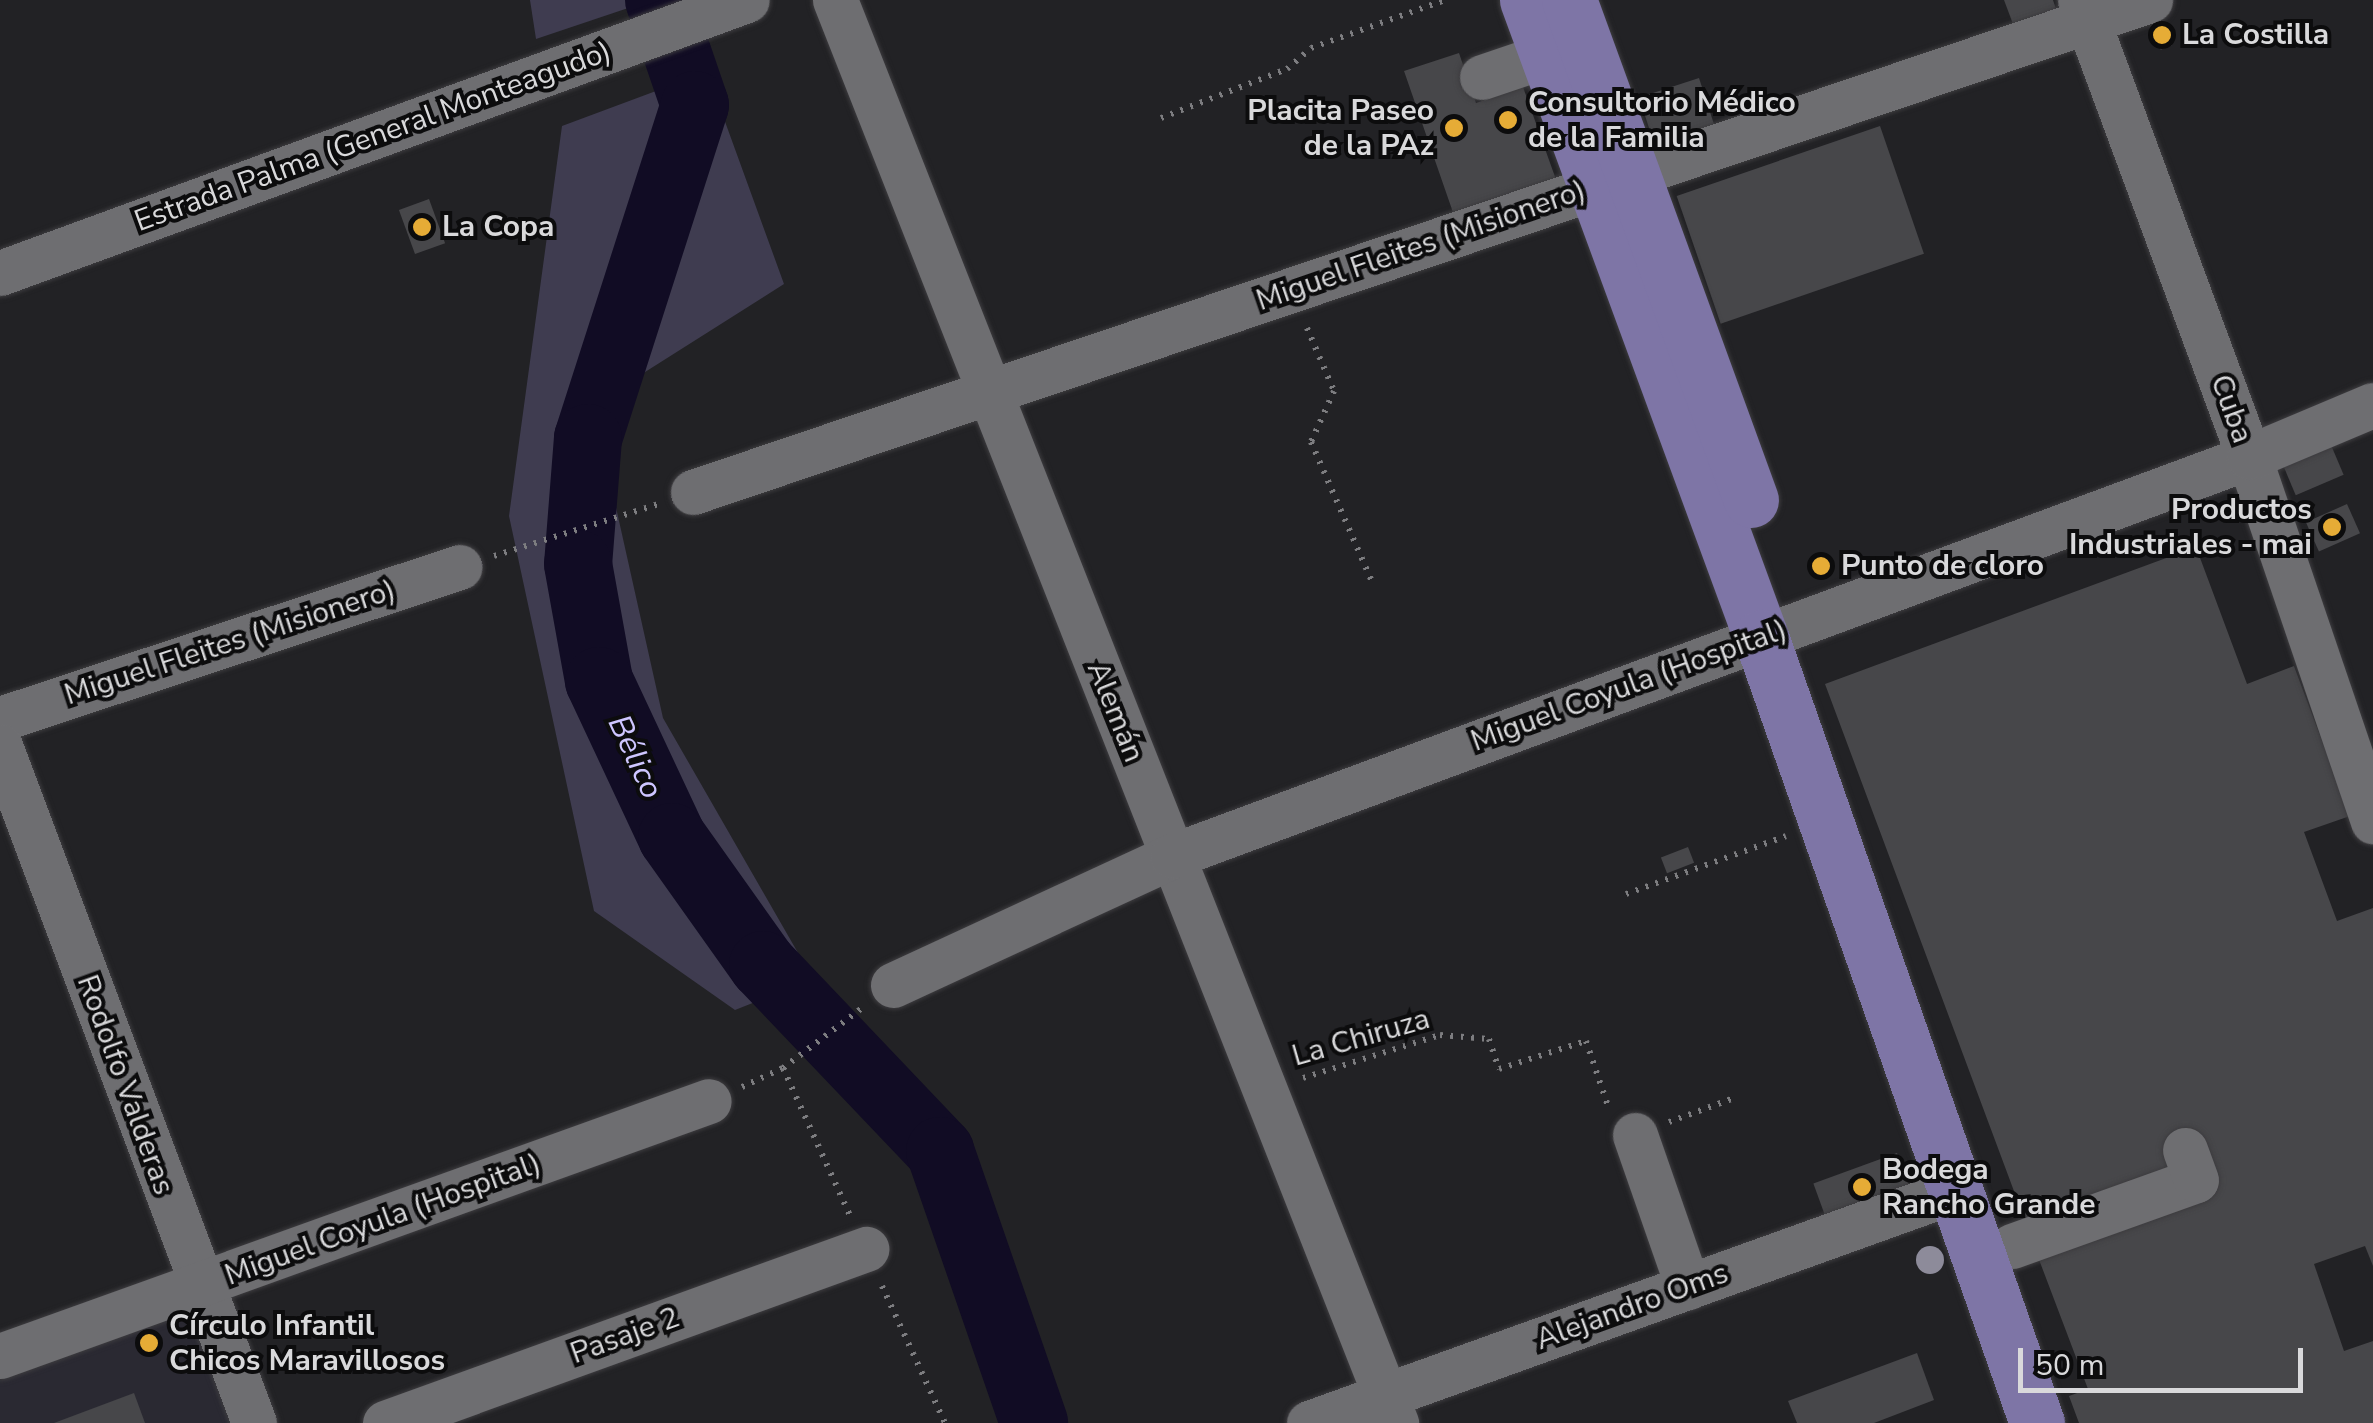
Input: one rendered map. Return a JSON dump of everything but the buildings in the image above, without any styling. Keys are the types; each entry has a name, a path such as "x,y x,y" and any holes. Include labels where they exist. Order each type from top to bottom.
{"main road":[{"path":"1527,0 1547,55 1614,181"},
{"path":"1570,0 1614,181 1778,631 2012,1246 2074,1423"},
{"path":"1778,631 1825,822 2036,1423"}],"street":[{"name":"Estrada Palma (General Monteagudo)","path":"0,273 746,0"},
{"name":"Alemán","path":"835,0 1391,1409"},
{"name":"Miguel Fleites (Misionero)","path":"693,492 1614,181 2084,10 2150,0"},
{"name":"Cuba","path":"2084,10 2249,458 2373,821"},
{"path":"1482,78 1547,55"},
{"name":"Miguel Coyula (Hospital)","path":"876,998 1172,856 2249,458 2373,405"},
{"name":"Miguel Fleites (Misionero)","path":"0,719 460,567"},
{"name":"Rodolfo Valderas","path":"0,746 200,1288 254,1423"},
{"name":"Miguel Coyula (Hospital)","path":"0,1356 200,1288 709,1102"},
{"path":"1635,1135 1688,1287"},
{"path":"2012,1246 2196,1180 2185,1150"},
{"name":"Alejandro Oms","path":"1308,1423 1391,1409 1688,1287 1954,1192"},
{"name":"Pasaje 2","path":"385,1423 866,1249"}],"path":[{"path":"1161,118 1287,69 1311,48 1445,0"},
{"path":"1290,290 1334,391 1311,442 1373,584"},
{"path":"460,567 634,512"},
{"path":"1626,894 1825,822"},
{"path":"783,1068 876,998"},
{"name":"La Chiruza","path":"1265,1090 1440,1035 1488,1039 1499,1069 1586,1041 1615,1127 1635,1135"},
{"path":"1635,1135 1734,1098"}],"shaded area":[{"path":"530,0 652,0 536,39"},
{"path":"707,72 784,284 634,379 611,485 663,718 813,979 735,1010 594,911 509,516 562,126"},
{"name":"Círculo Infantil Chicos Maravillosos","path":"189,1307 234,1423 0,1423 0,1380"}],"waterway":[{"name":"Bélico","path":"659,0 695,105 588,438 578,564 599,681 672,837 763,965 940,1151 1034,1423"}],"place":[{"name":"La Costilla","path":"2162,35"},
{"name":"Consultorio Médico de la Familia","path":"1508,120"},
{"name":"Placita Paseo de la PAz","path":"1454,128"},
{"name":"La Copa","path":"422,227"},
{"name":"Productos Industriales - mai","path":"2332,527"},
{"name":"Punto de cloro","path":"1821,566"},
{"name":"Bodega Rancho Grande","path":"1862,1187"},
{"name":"Círculo Infantil Chicos Maravillosos","path":"149,1343"}]}
